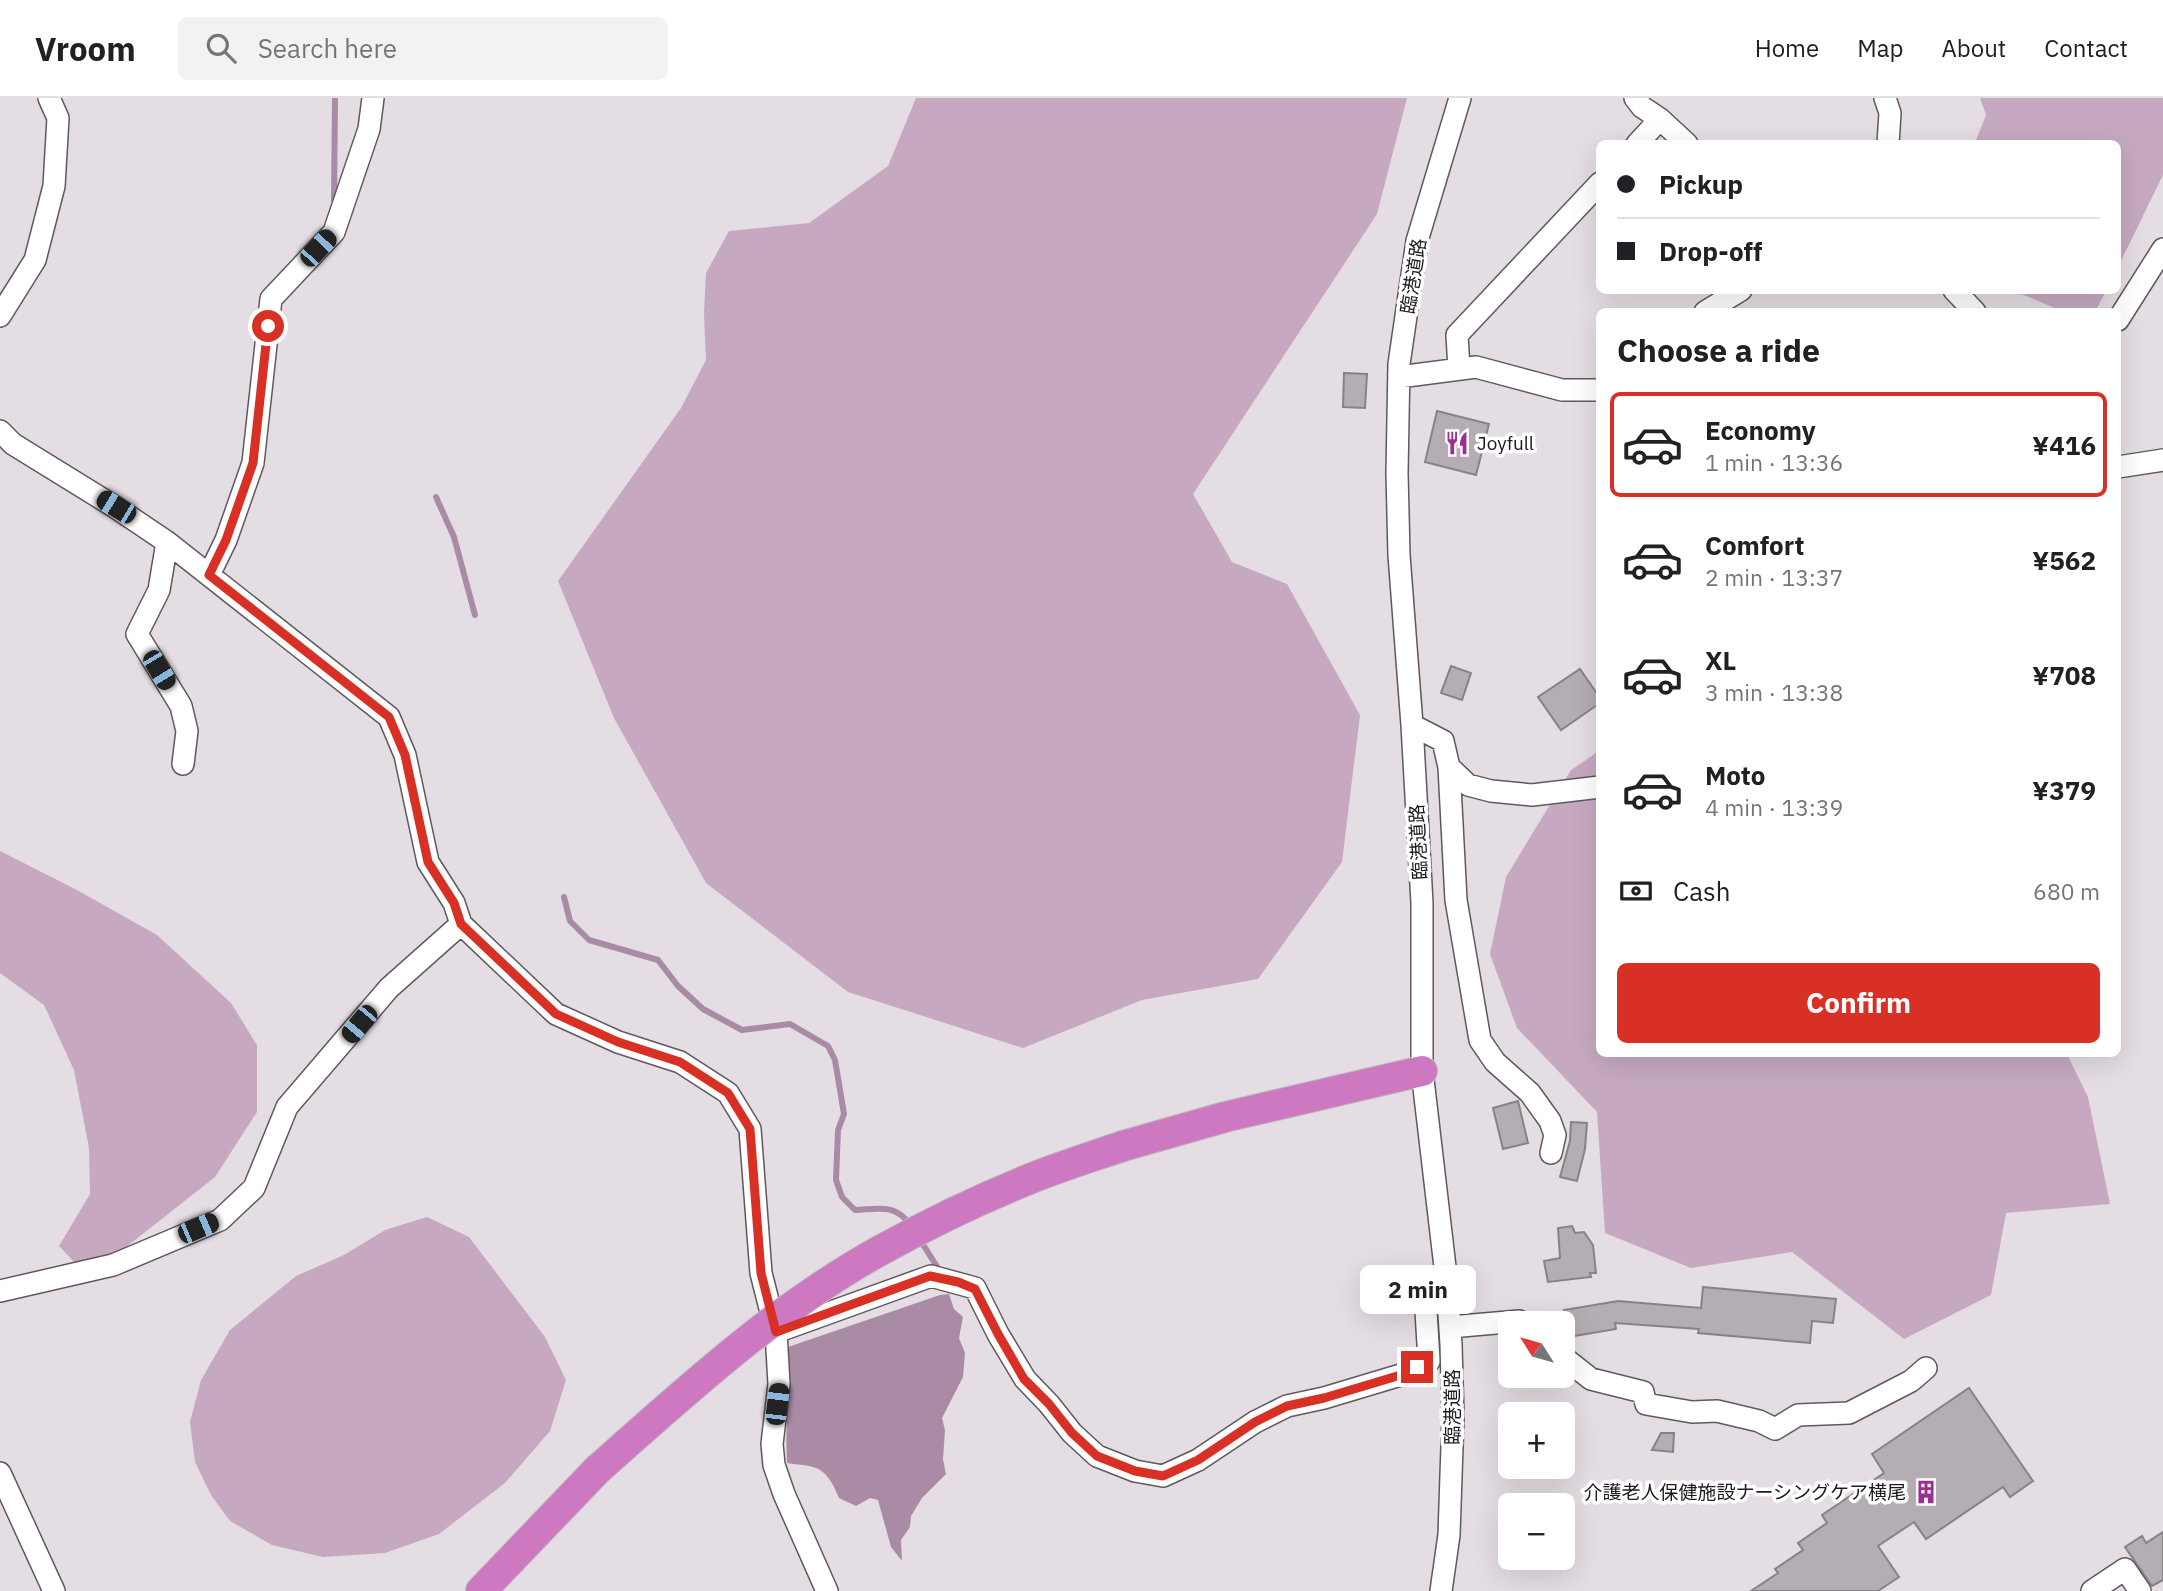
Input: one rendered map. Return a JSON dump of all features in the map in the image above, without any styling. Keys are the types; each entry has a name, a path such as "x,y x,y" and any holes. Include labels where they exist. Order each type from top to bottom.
{"highway":[{"path":"481,1591 597,1470 732,1353 804,1299 881,1250 955,1212 1029,1179 1123,1146 1226,1117 1422,1070"}],"street":[{"path":"0,316 36,260 54,186 58,118 49,98"},
{"path":"209,575 226,540 253,463 271,299 334,232 369,129 373,98"},
{"name":"臨港道路","path":"1441,1591 1449,1522 1453,1418 1450,1327 1422,1070 1422,903 1396,473 1399,364 1417,241 1460,98"},
{"path":"1635,98 1642,107 1683,140"},
{"path":"1885,98 1890,113 1888,140"},
{"path":"1641,140 1660,119"},
{"path":"1459,369 1457,335 1596,188"},
{"path":"2121,315 2163,248"},
{"path":"1712,308 1734,294"},
{"path":"1958,294 1971,308"},
{"path":"1399,377 1476,366 1562,390 1596,390"},
{"path":"0,431 13,444 116,507 167,542 389,717 405,755 428,862 454,903 461,924 556,1014 618,1042 680,1062 728,1093 750,1129 761,1273 776,1332 779,1384 772,1444 774,1465 827,1591"},
{"path":"2121,467 2163,460"},
{"path":"167,542 159,590 137,634 181,706 187,731 183,764"},
{"path":"1412,725 1443,741 1449,768 1456,900 1480,1040 1495,1062 1530,1093 1550,1121 1555,1135 1551,1153"},
{"path":"1449,768 1468,785 1491,791 1532,795 1596,787"},
{"path":"0,1291 113,1265 220,1220 254,1188 287,1107 389,988 461,924"},
{"path":"776,1332 930,1276 958,1282 975,1289 1024,1379 1072,1433 1097,1456 1135,1471 1163,1476 1198,1460 1255,1422 1287,1406 1404,1374 1429,1361 1426,1311 1447,1284"},
{"path":"1450,1327 1498,1323"},
{"path":"1575,1366 1591,1379 1643,1392 1647,1404 1692,1412 1717,1411 1759,1421 1775,1429 1798,1415 1849,1413 1911,1381 1926,1368"},
{"path":"0,1473 54,1591"},
{"path":"2092,1591 2125,1569 2140,1591"}],"shaded area":[{"path":"916,98 1407,98 1377,214 1193,494 1232,562 1287,584 1360,715 1342,862 1258,979 1142,1000 1023,1048 848,992 706,883 614,718 558,581 681,408 706,360 706,273 729,231 809,223 888,166"},
{"path":"1980,98 2163,98 2163,175 2121,261 2121,140 1976,140 1986,115"},
{"path":"2021,294 2104,294 2097,308 2055,308"},
{"path":"1596,753 1596,1057 2068,1057 2088,1097 2110,1204 2006,1213 1991,1295 1904,1339 1792,1252 1691,1268 1605,1233 1597,1112 1517,1028 1490,954 1506,877 1571,770"},
{"path":"0,851 157,935 231,1003 257,1045 257,1112 215,1177 88,1277 59,1246 90,1194 89,1148 74,1070 44,1005 0,973"},
{"path":"427,1217 469,1237 545,1337 566,1380 550,1431 505,1483 439,1534 385,1553 323,1557 272,1545 230,1521 211,1495 195,1462 190,1422 201,1380 230,1330 296,1276 344,1255 385,1230"},
{"path":"949,1294 954,1309 963,1317 959,1338 965,1353 963,1377 942,1418 945,1430 943,1459 946,1474 922,1498 911,1516 910,1527 901,1540 902,1561 891,1547 878,1500 870,1498 856,1506 839,1498 832,1483 820,1470 787,1463 788,1347"}],"building":[{"path":"1344,373 1367,374 1365,408 1343,407"},
{"name":"Joyfull","path":"1437,411 1489,424 1476,475 1425,462"},
{"path":"1451,666 1471,673 1462,700 1441,693"},
{"path":"1580,669 1596,692 1596,706 1561,730 1538,697"},
{"path":"1518,1101 1528,1143 1503,1149 1493,1108"},
{"path":"1571,1122 1587,1123 1585,1149 1577,1181 1560,1177 1570,1141"},
{"path":"1572,1226 1575,1233 1584,1232 1593,1245 1596,1273 1590,1273 1591,1277 1548,1282 1544,1261 1560,1258 1558,1228"},
{"path":"1703,1287 1836,1299 1833,1323 1812,1321 1810,1343 1698,1333 1699,1329 1615,1323 1616,1329 1575,1336 1575,1311 1564,1310 1618,1301 1701,1308"},
{"name":"介護老人保健施設ナーシングケア横尾","path":"1969,1388 2033,1481 2010,1497 2003,1487 1926,1539 1914,1522 1878,1546 1899,1577 1878,1591 1751,1591 1778,1573 1775,1569 1803,1550 1798,1543 1827,1523 1822,1515 1884,1473 1872,1454"},
{"path":"1661,1433 1674,1433 1673,1452 1652,1450"},
{"path":"2163,1532 2163,1580 2152,1586 2125,1547 2142,1536 2146,1543"}],"waterway":[{"path":"334,200 335,98"},
{"path":"436,497 454,537 475,615"},
{"path":"564,897 570,921 589,940 658,960 678,986 703,1009 742,1030 790,1024 828,1046 835,1060 844,1114 838,1130 836,1180 842,1197 855,1210 886,1209 899,1214 911,1226"},
{"path":"919,1238 941,1273"}],"place":[{"name":"Joyfull","path":"1457,443"},
{"name":"介護老人保健施設ナーシングケア横尾","path":"1926,1492"}],"route":[{"path":"268,326 253,463 226,540 209,575 389,717 405,755 428,862 454,903 461,924 556,1014 618,1042 680,1062 728,1093 750,1129 761,1273 776,1332 930,1276 958,1282 975,1289 1024,1379 1072,1433 1097,1456 1135,1471 1163,1476 1198,1460 1255,1422 1287,1406 1324,1398 1404,1374 1417,1367"}]}
